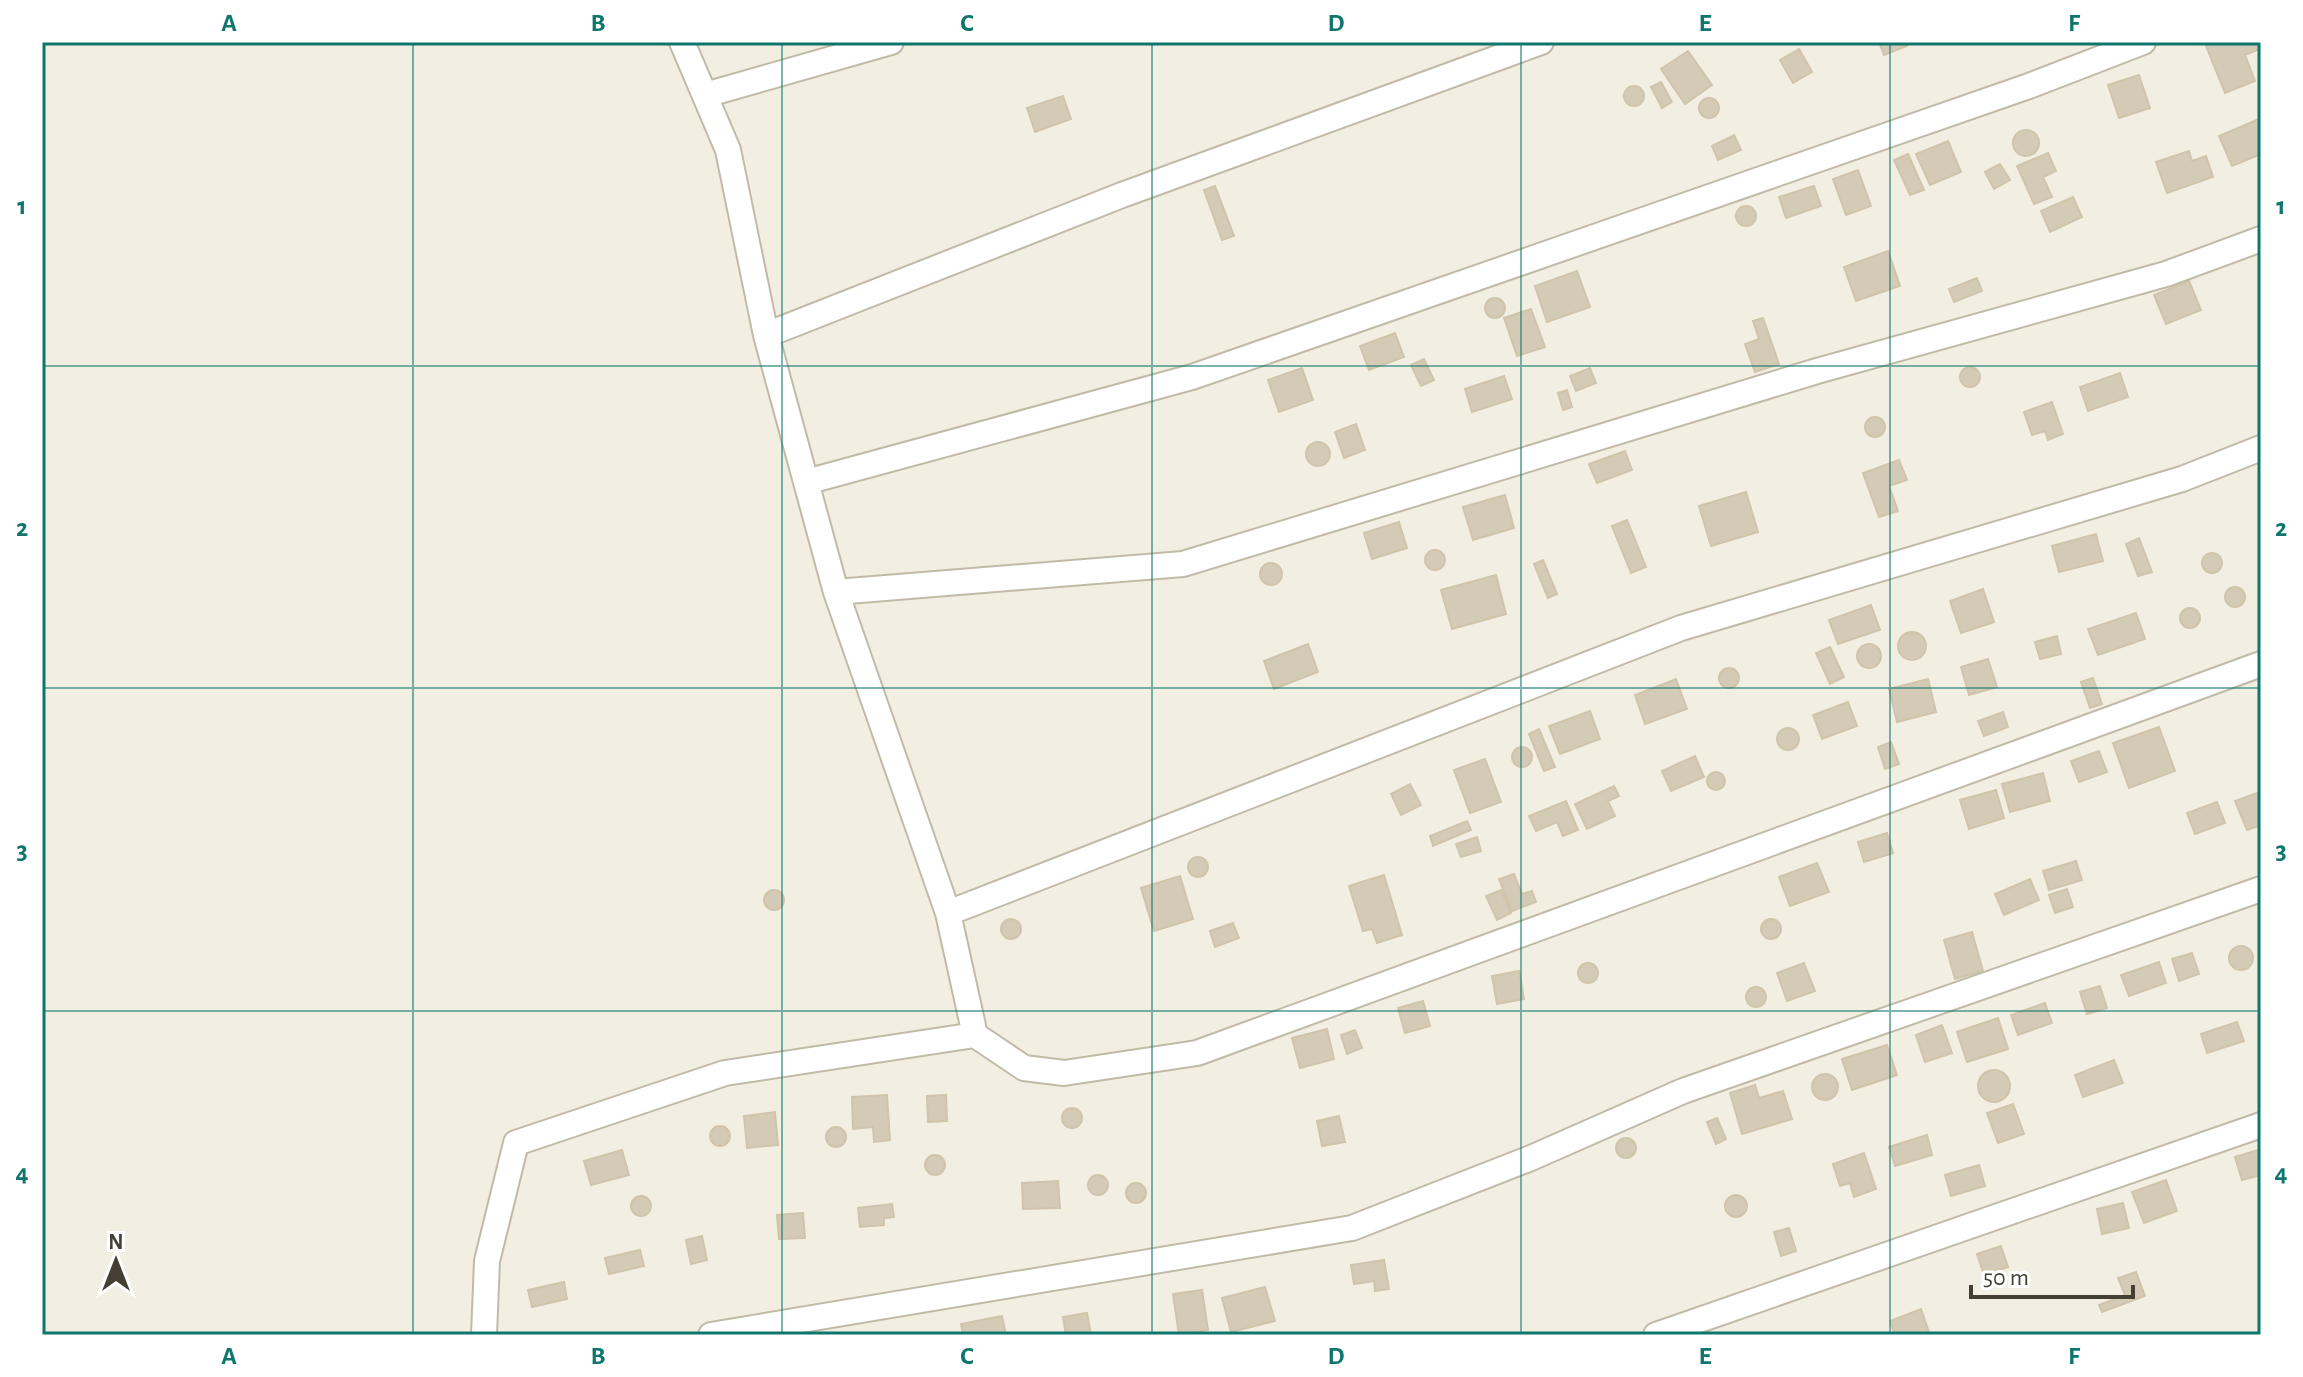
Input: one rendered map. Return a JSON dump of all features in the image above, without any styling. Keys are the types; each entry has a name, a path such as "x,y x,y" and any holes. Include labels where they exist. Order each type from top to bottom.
{"street":[{"path":"682,42 728,150 766,335 836,592 948,913 975,1035"},
{"path":"705,95 891,42"},
{"path":"766,335 1122,195 1541,42"},
{"path":"806,482 1192,377 2029,86 2143,42"},
{"path":"836,592 1183,564 1817,371 2166,274 2261,239"},
{"path":"948,913 1681,628 2182,479 2261,448"},
{"path":"484,1335 487,1261 516,1143 725,1073 975,1035 1024,1068 1064,1073 1197,1053 2261,664"},
{"path":"711,1335 1352,1228 1531,1158 1683,1091 2261,889"},
{"path":"1656,1335 2261,1125"}],"building":[{"path":"1879,42 1906,42 1907,46 1884,55"},
{"path":"2215,42 2257,42 2260,49 2245,55 2255,81 2225,93 2206,46"},
{"path":"1799,49 1812,72 1793,83 1780,60"},
{"path":"1688,51 1712,85 1685,104 1661,69"},
{"path":"2139,75 2150,108 2119,118 2108,85"},
{"path":"1661,82 1672,102 1662,108 1651,87"},
{"path":"1630,86 1638,86 1644,96 1638,106 1630,106 1624,100 1624,92"},
{"path":"1063,96 1071,119 1035,132 1027,108"},
{"path":"1705,98 1713,98 1719,108 1713,118 1705,118 1699,112 1699,104"},
{"path":"2259,119 2261,154 2232,166 2219,136"},
{"path":"2026,130 2035,134 2039,143 2035,152 2026,156 2017,152 2013,143 2017,134"},
{"path":"1734,135 1741,150 1718,160 1712,146"},
{"path":"1948,141 1961,172 1930,185 1916,154"},
{"path":"2189,151 2192,161 2206,156 2213,177 2167,193 2156,162"},
{"path":"2048,153 2056,171 2043,177 2052,197 2034,204 2017,166"},
{"path":"1908,154 1924,190 1910,195 1894,160"},
{"path":"2000,164 2010,180 1994,189 1985,172"},
{"path":"1858,170 1871,206 1846,215 1833,179"},
{"path":"1215,186 1234,236 1222,240 1204,190"},
{"path":"1814,186 1821,206 1786,218 1779,197"},
{"path":"2073,197 2082,217 2050,232 2041,211"},
{"path":"1742,206 1750,206 1756,216 1750,226 1742,226 1736,220 1736,212"},
{"path":"1888,251 1900,286 1856,301 1844,267"},
{"path":"1577,271 1590,307 1547,322 1535,286"},
{"path":"1977,278 1982,291 1954,302 1949,289"},
{"path":"2189,281 2201,310 2166,324 2154,295"},
{"path":"1495,298 1502,301 1505,308 1502,315 1495,318 1488,315 1485,308 1488,301"},
{"path":"1531,309 1545,347 1517,356 1504,318"},
{"path":"1763,318 1779,364 1755,372 1745,344 1759,339 1753,321"},
{"path":"1395,333 1404,357 1369,370 1360,346"},
{"path":"1424,359 1434,380 1421,386 1411,365"},
{"path":"1966,367 1974,367 1980,377 1974,387 1966,387 1960,381 1960,373"},
{"path":"1302,368 1313,400 1279,412 1268,380"},
{"path":"1590,368 1596,383 1576,391 1570,376"},
{"path":"2120,373 2128,397 2088,411 2080,387"},
{"path":"1504,376 1512,399 1472,412 1465,389"},
{"path":"1567,390 1572,407 1563,410 1558,393"},
{"path":"2052,402 2063,434 2048,440 2045,431 2032,435 2024,412"},
{"path":"1871,417 1879,417 1885,427 1879,437 1871,437 1865,431 1865,423"},
{"path":"1356,424 1365,450 1344,458 1335,432"},
{"path":"1318,442 1326,446 1330,454 1326,462 1318,466 1310,462 1306,454 1310,446"},
{"path":"1625,451 1632,470 1597,483 1589,464"},
{"path":"1899,460 1907,480 1889,486 1898,511 1879,517 1863,473"},
{"path":"1746,492 1758,532 1711,546 1699,506"},
{"path":"1505,495 1514,528 1473,540 1463,507"},
{"path":"1627,520 1646,567 1631,573 1612,526"},
{"path":"1399,522 1407,548 1372,559 1364,533"},
{"path":"2096,534 2103,561 2059,572 2052,546"},
{"path":"2139,538 2152,572 2138,576 2126,544"},
{"path":"1431,550 1439,550 1445,560 1439,570 1431,570 1425,564 1425,556"},
{"path":"2208,553 2216,553 2222,563 2216,573 2208,573 2202,567 2202,559"},
{"path":"1543,560 1557,594 1548,598 1534,564"},
{"path":"1267,563 1275,563 1282,574 1275,585 1267,585 1260,578 1260,570"},
{"path":"1496,575 1506,614 1452,629 1441,590"},
{"path":"2231,587 2239,587 2245,597 2239,607 2231,607 2225,601 2225,593"},
{"path":"1983,589 1994,622 1961,633 1950,601"},
{"path":"1871,605 1880,630 1838,644 1829,620"},
{"path":"2186,608 2194,608 2200,618 2194,628 2186,628 2180,622 2180,614"},
{"path":"2136,613 2145,639 2098,655 2088,629"},
{"path":"1912,632 1922,636 1926,646 1922,656 1912,660 1902,656 1898,646 1902,636"},
{"path":"2057,636 2061,654 2040,659 2035,642"},
{"path":"1308,644 1318,672 1274,689 1264,661"},
{"path":"1869,644 1878,647 1881,656 1878,665 1869,668 1860,665 1857,656 1860,647"},
{"path":"1830,647 1844,677 1830,684 1816,653"},
{"path":"1988,659 1997,687 1969,695 1961,667"},
{"path":"1725,668 1733,668 1739,678 1733,688 1725,688 1719,682 1719,674"},
{"path":"2093,678 2102,704 2090,708 2081,682"},
{"path":"1676,679 1687,709 1645,724 1635,695"},
{"path":"1928,679 1936,712 1897,722 1889,689"},
{"path":"1848,702 1857,726 1822,739 1813,715"},
{"path":"1590,711 1600,739 1560,754 1549,726"},
{"path":"2003,712 2008,727 1984,736 1978,721"},
{"path":"2159,727 2175,771 2129,788 2113,743"},
{"path":"1788,728 1796,731 1799,739 1796,747 1788,750 1780,747 1777,739 1780,731"},
{"path":"1539,729 1555,767 1544,771 1529,734"},
{"path":"1891,742 1899,764 1885,769 1878,747"},
{"path":"1518,747 1526,747 1532,757 1526,767 1518,767 1512,761 1512,753"},
{"path":"2099,751 2107,772 2079,782 2071,761"},
{"path":"1695,756 1704,777 1671,791 1662,771"},
{"path":"1485,759 1501,802 1470,813 1454,770"},
{"path":"1716,772 1725,781 1716,790 1707,781"},
{"path":"2043,773 2050,801 2010,812 2002,784"},
{"path":"1410,784 1421,805 1401,815 1391,794"},
{"path":"1614,786 1619,796 1608,801 1615,816 1587,829 1575,804"},
{"path":"1996,790 2004,818 1969,829 1960,800"},
{"path":"2257,793 2261,804 2261,825 2247,830 2235,801"},
{"path":"1566,801 1578,830 1563,836 1557,822 1536,831 1529,816"},
{"path":"2217,802 2225,823 2195,834 2187,813"},
{"path":"1467,821 1471,830 1433,846 1430,836"},
{"path":"1887,833 1893,853 1864,862 1858,842"},
{"path":"1477,837 1481,851 1461,857 1456,844"},
{"path":"1198,857 1205,860 1208,867 1205,874 1198,877 1191,874 1188,867 1191,860"},
{"path":"2076,861 2082,880 2049,890 2043,871"},
{"path":"1817,863 1829,892 1790,906 1779,877"},
{"path":"1514,874 1522,894 1532,891 1536,902 1512,911 1499,879"},
{"path":"1384,875 1402,935 1377,943 1372,929 1363,931 1349,886"},
{"path":"1180,876 1193,919 1154,931 1141,888"},
{"path":"2030,879 2039,900 2004,915 1995,894"},
{"path":"2067,889 2073,907 2055,913 2049,895"},
{"path":"770,890 778,890 784,900 778,910 770,910 764,904 764,896"},
{"path":"1501,890 1511,913 1497,920 1486,896"},
{"path":"1007,919 1015,919 1021,929 1015,939 1007,939 1001,933 1001,925"},
{"path":"1767,919 1775,919 1781,929 1775,939 1767,939 1761,933 1761,925"},
{"path":"1233,923 1239,938 1215,947 1210,931"},
{"path":"1972,932 1983,971 1955,979 1944,940"},
{"path":"2241,946 2249,950 2253,958 2249,966 2241,970 2233,966 2229,958 2233,950"},
{"path":"2192,953 2199,974 2179,981 2172,959"},
{"path":"2159,962 2166,983 2129,996 2121,975"},
{"path":"1584,963 1592,963 1598,973 1592,983 1584,983 1578,977 1578,969"},
{"path":"1804,963 1815,991 1787,1001 1777,973"},
{"path":"1519,971 1524,999 1497,1004 1492,976"},
{"path":"2100,986 2107,1008 2087,1014 2080,992"},
{"path":"1752,987 1760,987 1766,997 1760,1007 1752,1007 1746,1001 1746,993"},
{"path":"1423,1001 1430,1026 1405,1033 1398,1008"},
{"path":"2045,1003 2052,1023 2018,1035 2011,1015"},
{"path":"1998,1018 2008,1049 1967,1062 1957,1032"},
{"path":"2237,1022 2244,1041 2207,1053 2201,1034"},
{"path":"1942,1025 1952,1053 1925,1062 1916,1035"},
{"path":"1327,1029 1334,1059 1300,1068 1292,1038"},
{"path":"1355,1030 1362,1048 1347,1054 1341,1035"},
{"path":"1887,1045 1897,1075 1852,1090 1842,1059"},
{"path":"2114,1060 2123,1083 2083,1097 2075,1075"},
{"path":"1994,1070 2005,1075 2010,1086 2005,1097 1994,1102 1983,1097 1978,1086 1983,1075"},
{"path":"1825,1074 1834,1078 1838,1087 1834,1096 1825,1100 1816,1096 1812,1087 1816,1078"},
{"path":"1755,1085 1759,1098 1783,1091 1792,1119 1742,1134 1730,1093"},
{"path":"887,1095 890,1140 874,1142 873,1127 853,1129 852,1097"},
{"path":"946,1095 947,1121 928,1122 927,1096"},
{"path":"2013,1104 2024,1134 1998,1143 1987,1113"},
{"path":"1068,1108 1076,1108 1082,1118 1076,1128 1068,1128 1062,1122 1062,1114"},
{"path":"775,1112 778,1145 747,1148 744,1116"},
{"path":"1339,1116 1345,1142 1322,1146 1317,1121"},
{"path":"1717,1118 1726,1139 1716,1144 1707,1122"},
{"path":"720,1126 727,1129 730,1136 727,1143 720,1146 713,1143 710,1136 713,1129"},
{"path":"836,1127 843,1130 846,1137 843,1144 836,1147 829,1144 826,1137 829,1130"},
{"path":"1927,1135 1932,1155 1895,1166 1889,1147"},
{"path":"1626,1138 1633,1141 1636,1148 1633,1155 1626,1158 1619,1155 1616,1148 1619,1141"},
{"path":"622,1150 629,1175 591,1185 584,1161"},
{"path":"2258,1150 2261,1175 2242,1180 2235,1157"},
{"path":"1864,1153 1876,1189 1854,1197 1850,1183 1840,1186 1833,1164"},
{"path":"931,1155 939,1155 945,1165 939,1175 931,1175 925,1169 925,1161"},
{"path":"1979,1165 1985,1186 1951,1196 1945,1175"},
{"path":"1098,1175 1105,1178 1108,1185 1105,1192 1098,1195 1091,1192 1088,1185 1091,1178"},
{"path":"2166,1180 2177,1211 2144,1223 2132,1192"},
{"path":"1058,1181 1060,1208 1023,1209 1022,1183"},
{"path":"1136,1183 1143,1186 1146,1193 1143,1200 1136,1203 1129,1200 1126,1193 1129,1186"},
{"path":"1736,1195 1744,1198 1747,1206 1744,1214 1736,1217 1728,1214 1725,1206 1728,1198"},
{"path":"641,1196 648,1199 651,1206 648,1213 641,1216 634,1213 631,1206 634,1199"},
{"path":"2123,1203 2129,1228 2102,1234 2097,1209"},
{"path":"892,1204 894,1217 884,1218 884,1225 860,1227 858,1208"},
{"path":"803,1213 805,1238 779,1239 777,1215"},
{"path":"1789,1228 1796,1251 1781,1256 1774,1232"},
{"path":"702,1236 707,1260 691,1264 686,1240"},
{"path":"2001,1246 2008,1267 1984,1275 1977,1254"},
{"path":"640,1250 644,1266 609,1274 605,1258"},
{"path":"1384,1260 1389,1289 1375,1291 1374,1281 1354,1284 1351,1265"},
{"path":"2136,1272 2145,1296 2102,1312 2099,1305 2125,1295 2118,1278"},
{"path":"564,1282 567,1299 532,1307 528,1290"},
{"path":"1265,1287 1275,1321 1231,1332 1222,1298"},
{"path":"1202,1290 1208,1330 1179,1335 1173,1294"},
{"path":"1921,1309 1930,1335 1895,1335 1890,1321"},
{"path":"1087,1313 1091,1335 1066,1335 1063,1317"},
{"path":"1002,1316 1006,1335 963,1335 961,1324"}]}
